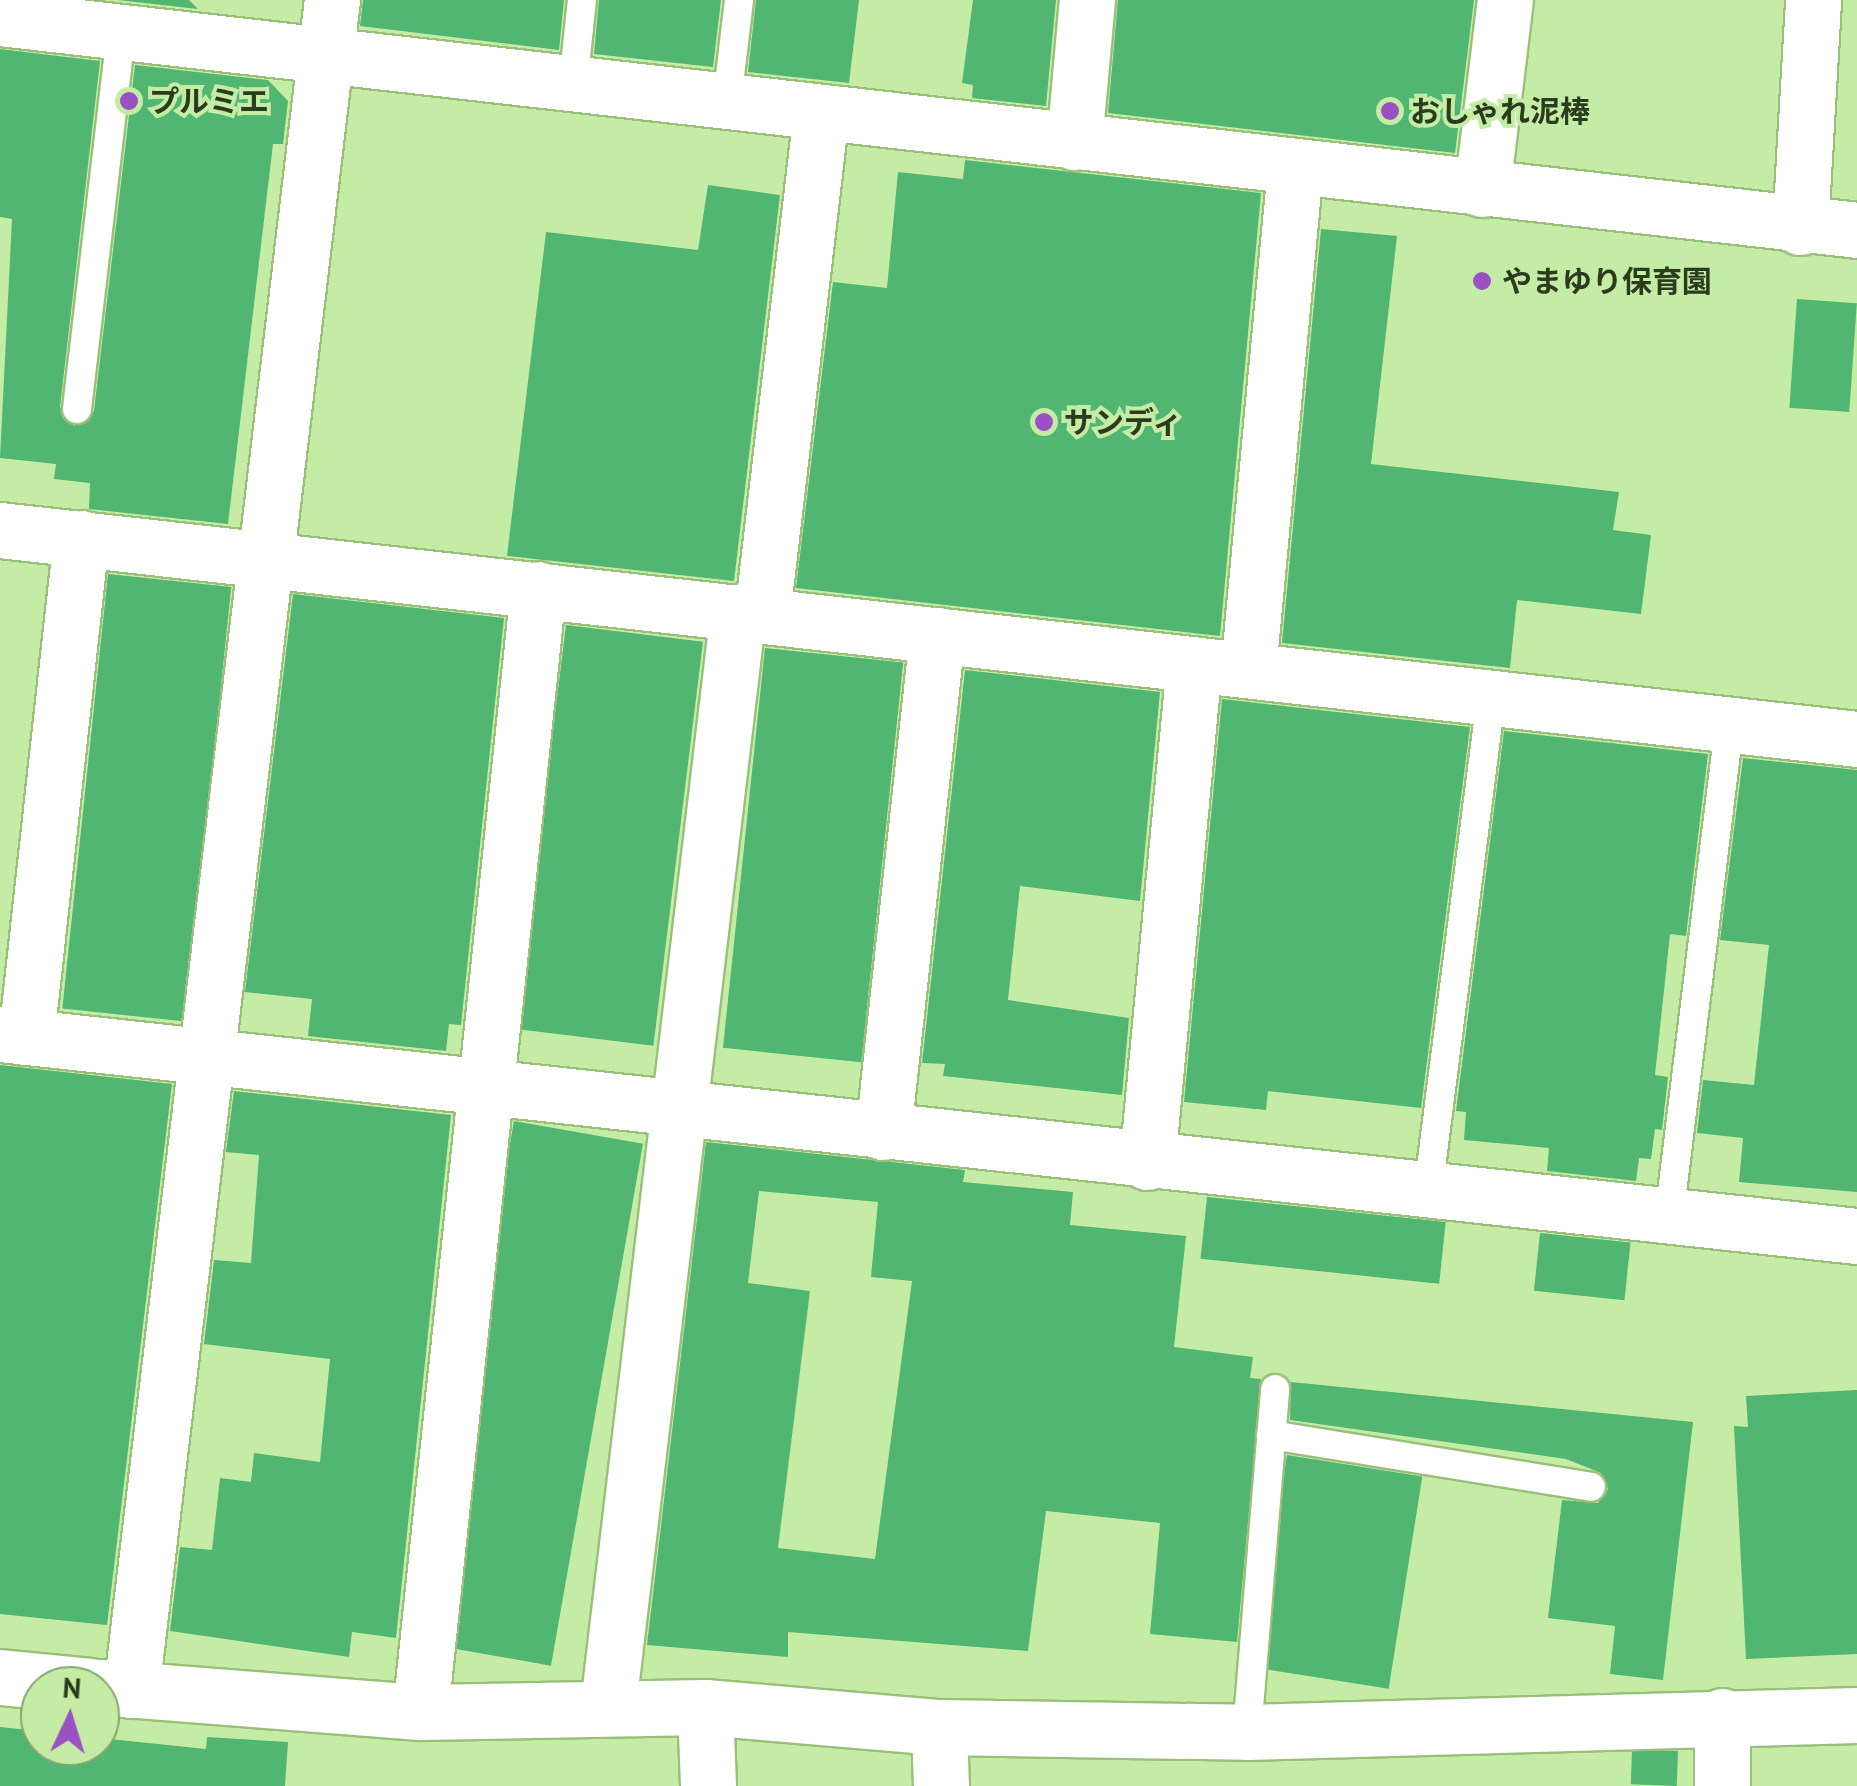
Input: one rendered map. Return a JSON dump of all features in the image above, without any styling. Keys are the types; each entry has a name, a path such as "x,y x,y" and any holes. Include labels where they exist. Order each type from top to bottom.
{"street":[{"path":"111,1666 213,1056 332,0"},
{"path":"1074,142 1086,0"},
{"path":"1482,189 1505,0"},
{"path":"1800,227 1813,0"},
{"path":"0,18 1800,227 1857,230"},
{"path":"608,1705 681,1110 821,112"},
{"path":"1248,670 1295,168"},
{"path":"0,530 1857,740"},
{"path":"81,538 13,1036 1857,1236"},
{"path":"420,1712 482,1087 538,589"},
{"path":"882,1132 937,635"},
{"path":"1147,1162 1194,664"},
{"path":"120,1689 420,1712 608,1705 705,1707 939,1728 1248,1732 1722,1716 1857,1716"},
{"path":"705,1707 708,1786"},
{"path":"1722,1716 1722,1786"},
{"path":"939,1728 941,1786"}],"lane":[{"path":"573,84 582,0"},
{"path":"727,101 739,0"},
{"path":"77,410 121,32"},
{"path":"1428,1191 1491,698"},
{"path":"1669,1217 1729,724"},
{"path":"1248,1732 1276,1389"},
{"path":"1271,1435 1591,1487"}],"building":[{"path":"118,0 189,0 198,9"},
{"path":"363,0 564,0 559,50 360,26"},
{"path":"599,0 721,0 713,67 594,54"},
{"path":"756,0 859,0 849,83 748,72"},
{"path":"973,0 1056,0 1046,106 972,98 973,85 962,83"},
{"path":"1118,0 1474,0 1455,153 1108,113"},
{"path":"0,49 100,61 60,407 74,426 94,411 135,65 268,80 288,101 283,144 273,144 228,524 89,509 90,483 54,479 56,464 0,458 12,219 0,217"},
{"path":"965,160 1261,193 1220,636 796,588 833,282 887,288 898,172 963,179"},
{"path":"708,185 780,195 734,581 507,556 546,232 698,250"},
{"path":"1321,229 1397,236 1371,464 1619,492 1613,530 1651,535 1641,614 1517,600 1510,668 1282,643"},
{"path":"1797,299 1857,303 1849,412 1789,408"},
{"path":"108,574 231,587 186,1022 62,1009"},
{"path":"293,594 504,618 461,1025 449,1024 446,1051 308,1036 312,999 245,992"},
{"path":"566,625 703,642 653,1046 516,1029"},
{"path":"765,648 903,663 861,1062 723,1048"},
{"path":"965,670 1160,692 1140,901 1020,886 1008,1000 1129,1018 1122,1095 943,1076 945,1064 922,1063"},
{"path":"1222,699 1470,727 1421,1108 1268,1091 1266,1110 1184,1102"},
{"path":"1504,731 1708,754 1686,936 1670,934 1655,1075 1668,1077 1662,1130 1655,1129 1651,1159 1639,1158 1636,1181 1547,1171 1549,1148 1464,1140 1466,1112 1456,1111"},
{"path":"1743,758 1857,770 1857,1192 1739,1182 1743,1138 1697,1133 1703,1080 1754,1085 1769,945 1720,940"},
{"path":"0,1065 172,1084 107,1625 0,1614"},
{"path":"234,1091 451,1115 396,1638 352,1632 349,1657 170,1631 180,1547 212,1550 220,1478 251,1482 254,1453 320,1462 330,1359 204,1344 214,1260 251,1263 259,1155 226,1152"},
{"path":"514,1121 643,1144 551,1666 422,1643"},
{"path":"706,1142 965,1170 963,1182 1073,1192 1070,1225 1186,1236 1174,1347 1253,1357 1250,1378 1261,1379 1237,1642 1150,1634 1160,1523 1046,1511 1028,1651 788,1632 788,1657 647,1645","holes":["759,1191 878,1202 871,1277 912,1281 875,1559 778,1548 810,1291 748,1283"]},
{"path":"1207,1197 1446,1222 1439,1284 1201,1259"},
{"path":"1540,1233 1631,1243 1624,1300 1534,1291"},
{"path":"1291,1382 1693,1422 1663,1680 1610,1674 1615,1626 1548,1618 1562,1500 1598,1503 1608,1489 1601,1473 1566,1459 1290,1420"},
{"path":"1857,1390 1857,1654 1746,1659 1734,1426 1748,1427 1746,1396"},
{"path":"1287,1455 1422,1476 1389,1689 1253,1667"},
{"path":"0,1727 20,1729 20,1766 120,1766 120,1740 206,1749 207,1737 288,1742 285,1786 0,1786"},
{"path":"1632,1749 1678,1751 1677,1786 1631,1784"}],"place":[{"name":"プルミエ","path":"129,101"},
{"name":"おしゃれ泥棒","path":"1390,111"},
{"name":"やまゆり保育園","path":"1482,281"},
{"name":"サンディ","path":"1044,422"}]}
